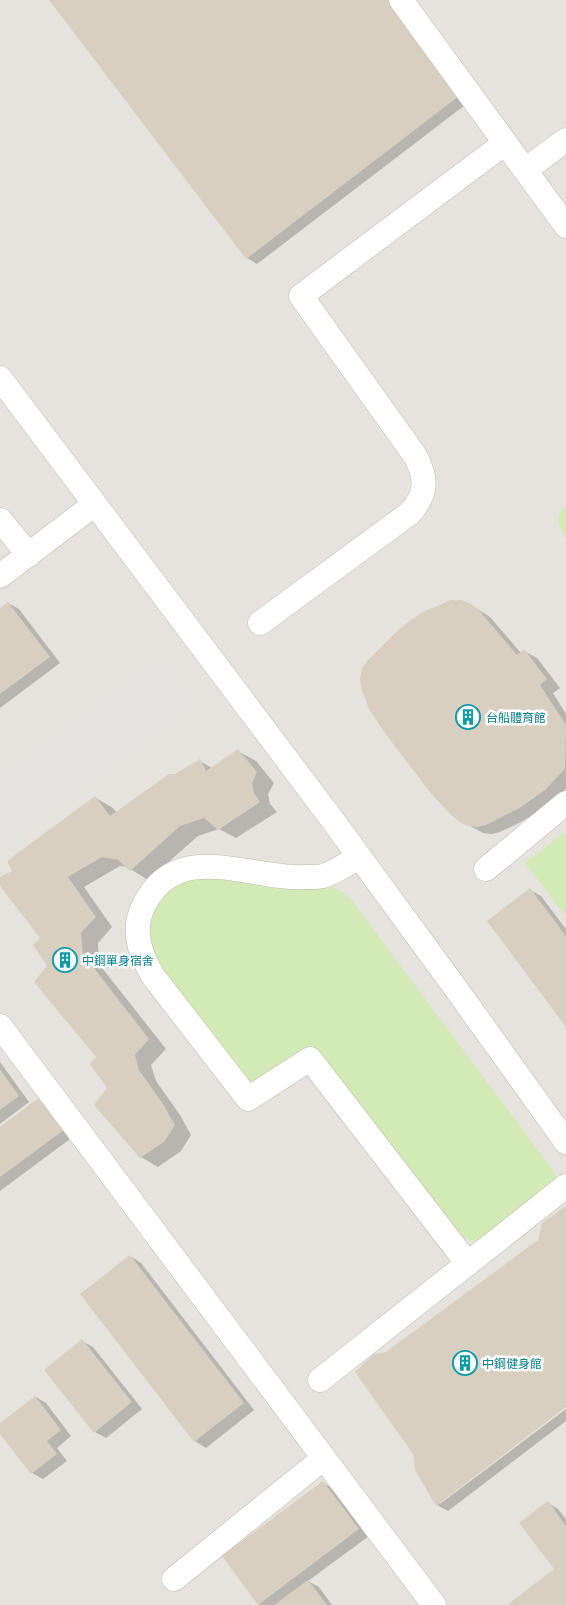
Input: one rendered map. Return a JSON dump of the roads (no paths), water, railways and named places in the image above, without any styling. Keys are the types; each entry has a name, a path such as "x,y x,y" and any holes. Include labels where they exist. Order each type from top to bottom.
{"lane":[{"path":"401,0 566,226"},
{"path":"525,170 566,140"},
{"path":"260,623 410,513 420,502 423,488 423,471 416,457 301,296 505,143"},
{"path":"2,387 94,504 360,857 566,1142"},
{"path":"0,576 94,504"},
{"path":"0,520 29,554"},
{"path":"486,869 566,803"},
{"path":"360,857 323,876 294,878 204,866 184,868 166,876 150,892 139,914 138,934 143,960 248,1098 310,1059 468,1264"},
{"path":"0,1026 434,1605"},
{"path":"320,1380 566,1186"},
{"path":"174,1579 324,1458"}],"place":[{"name":"台船體育館","path":"468,717"},
{"name":"中鋼單身宿舍","path":"65,960"},
{"name":"中鋼健身館","path":"465,1363"}]}
